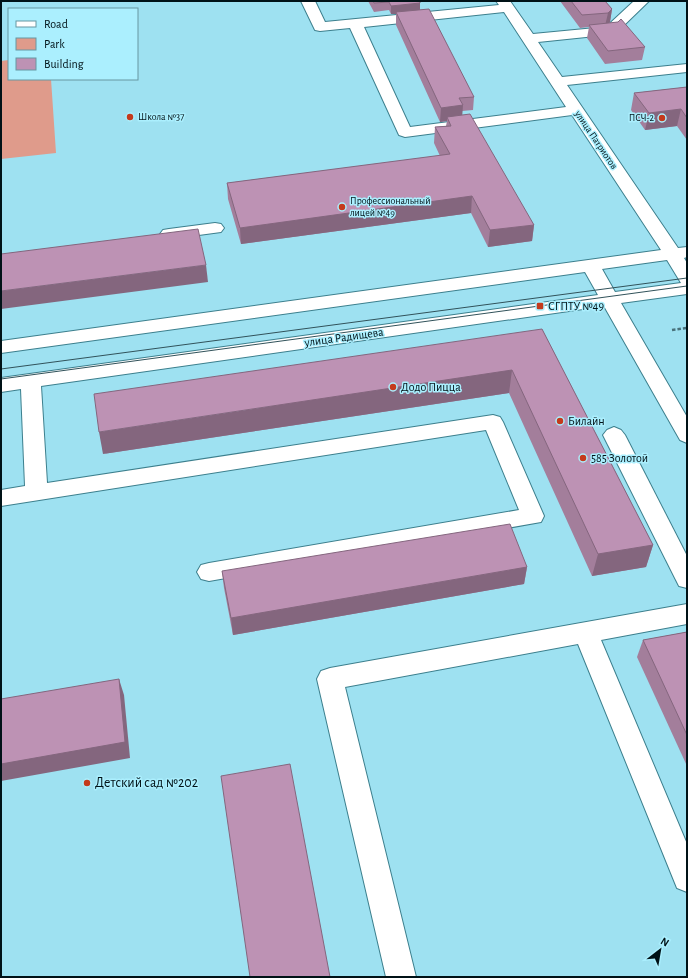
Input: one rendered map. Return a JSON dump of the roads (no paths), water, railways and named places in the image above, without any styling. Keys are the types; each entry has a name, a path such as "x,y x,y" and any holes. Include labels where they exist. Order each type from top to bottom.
{"street":[{"path":"308,1 320,27 505,4"},
{"path":"529,39 610,31 642,1"},
{"name":"улица Патриотов","path":"505,4 576,110 680,253 687,279"},
{"path":"355,23 405,132 576,110"},
{"path":"557,82 687,68"},
{"path":"154,236 215,228"},
{"path":"1,347 680,253"},
{"path":"590,265 687,435"},
{"name":"улица Радищева","path":"1,385 687,288"},
{"path":"31,381 36,492"},
{"path":"1,498 493,422 533,516 209,572"},
{"path":"614,434 687,579"},
{"path":"401,977 330,679 687,614"},
{"path":"585,632 687,878"}],"tram line":[{"path":"1,369 687,278"},
{"path":"1,379 687,286"}],"place":[{"name":"Школа №37","path":"130,117"},
{"name":"ПСЧ-2","path":"662,118"},
{"name":"Профессиональный лицей №49","path":"342,207"},
{"name":"СГПТУ №49","path":"540,306"},
{"name":"Додо Пицца","path":"393,387"},
{"name":"Билайн","path":"560,421"},
{"name":"585 Золотой","path":"583,458"},
{"name":"Детский сад №202","path":"87,783"}]}
